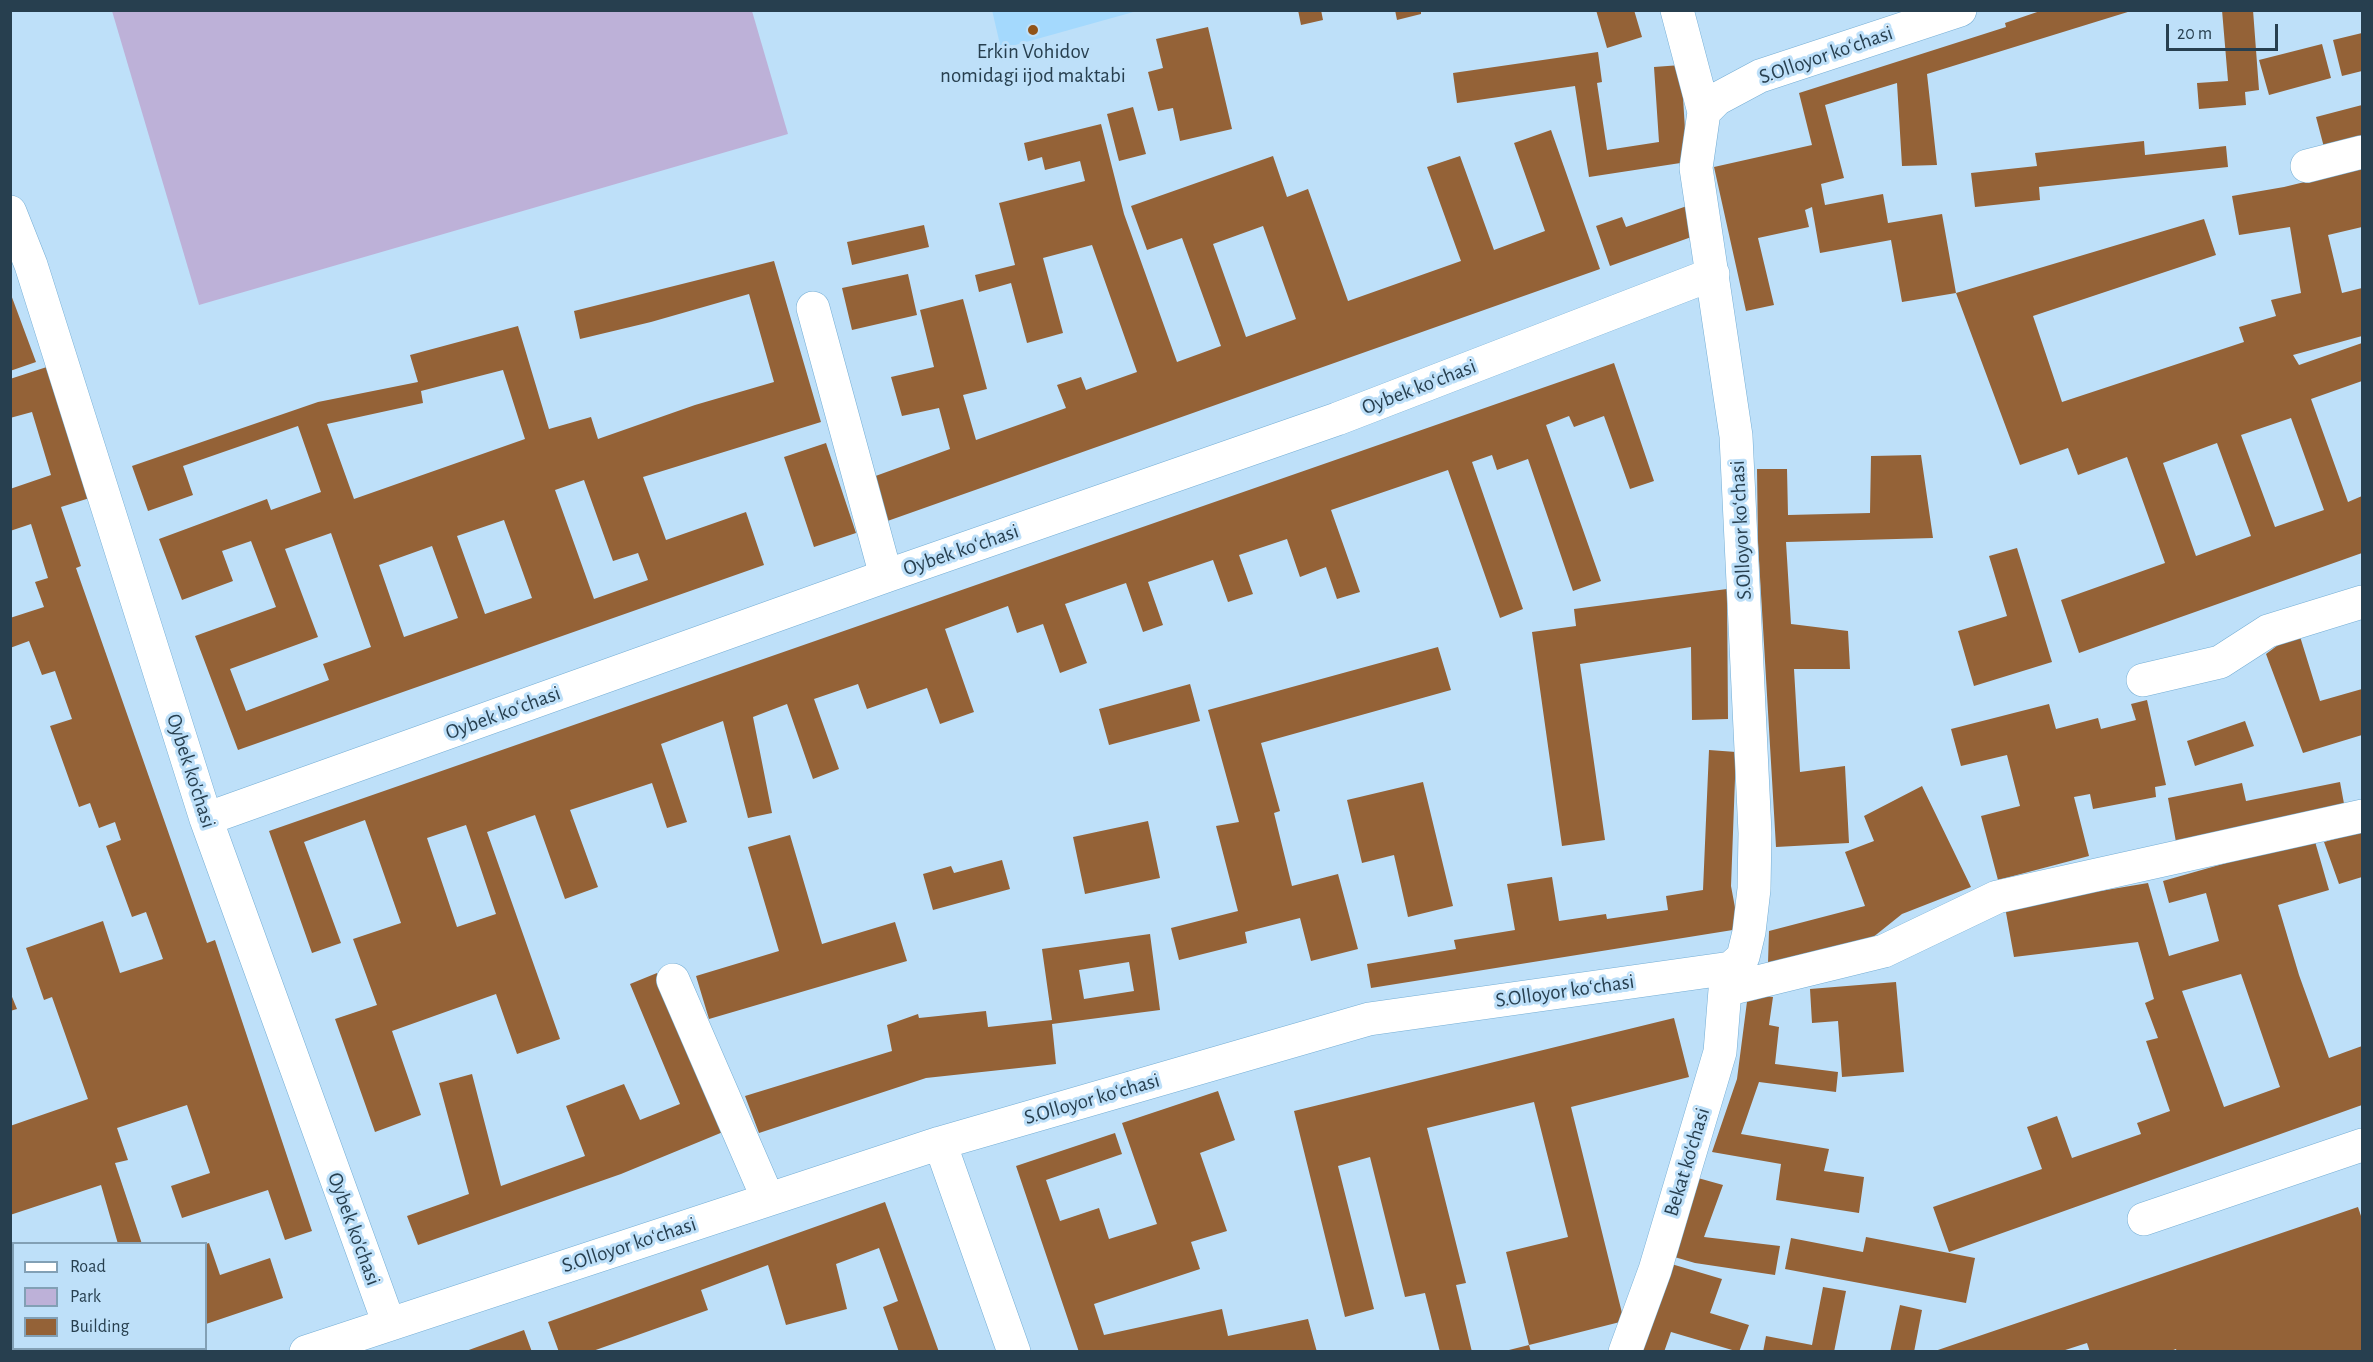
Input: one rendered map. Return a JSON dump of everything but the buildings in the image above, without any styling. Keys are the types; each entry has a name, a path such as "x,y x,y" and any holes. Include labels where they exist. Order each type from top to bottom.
{"street":[{"path":"1677,10 1704,112"},
{"name":"S.Olloyor koʻchasi","path":"306,1352 940,1143 1369,1019 1728,979 1743,957 1749,933 1754,889 1755,833 1736,436 1696,168 1704,112 1717,99 1760,76 1960,10"},
{"path":"2307,165 2362,152"},
{"name":"Oybek ko'chasi","path":"10,213 31,265 206,819 389,1324"},
{"name":"Oybek koʻchasi","path":"206,819 886,576 1336,419 1713,274"},
{"path":"813,308 886,576"},
{"path":"2143,680 2220,662 2268,631 2362,602"},
{"path":"1728,979 1884,951 1997,897 2362,816"},
{"name":"Bekat ko'chasi","path":"1625,1352 1655,1270 1720,1052 1728,979"},
{"path":"674,980 768,1199"},
{"path":"940,1143 1014,1352"},
{"path":"2144,1219 2362,1145"}],"shaded area":[{"name":"Erkin Vohidov nomidagi ijod maktabi","path":"992,10 1137,10 1137,11 1001,49"}],"green space":[{"path":"112,11 752,11 788,134 199,305"}],"place":[{"name":"Erkin Vohidov nomidagi ijod maktabi","path":"1033,30"}]}
